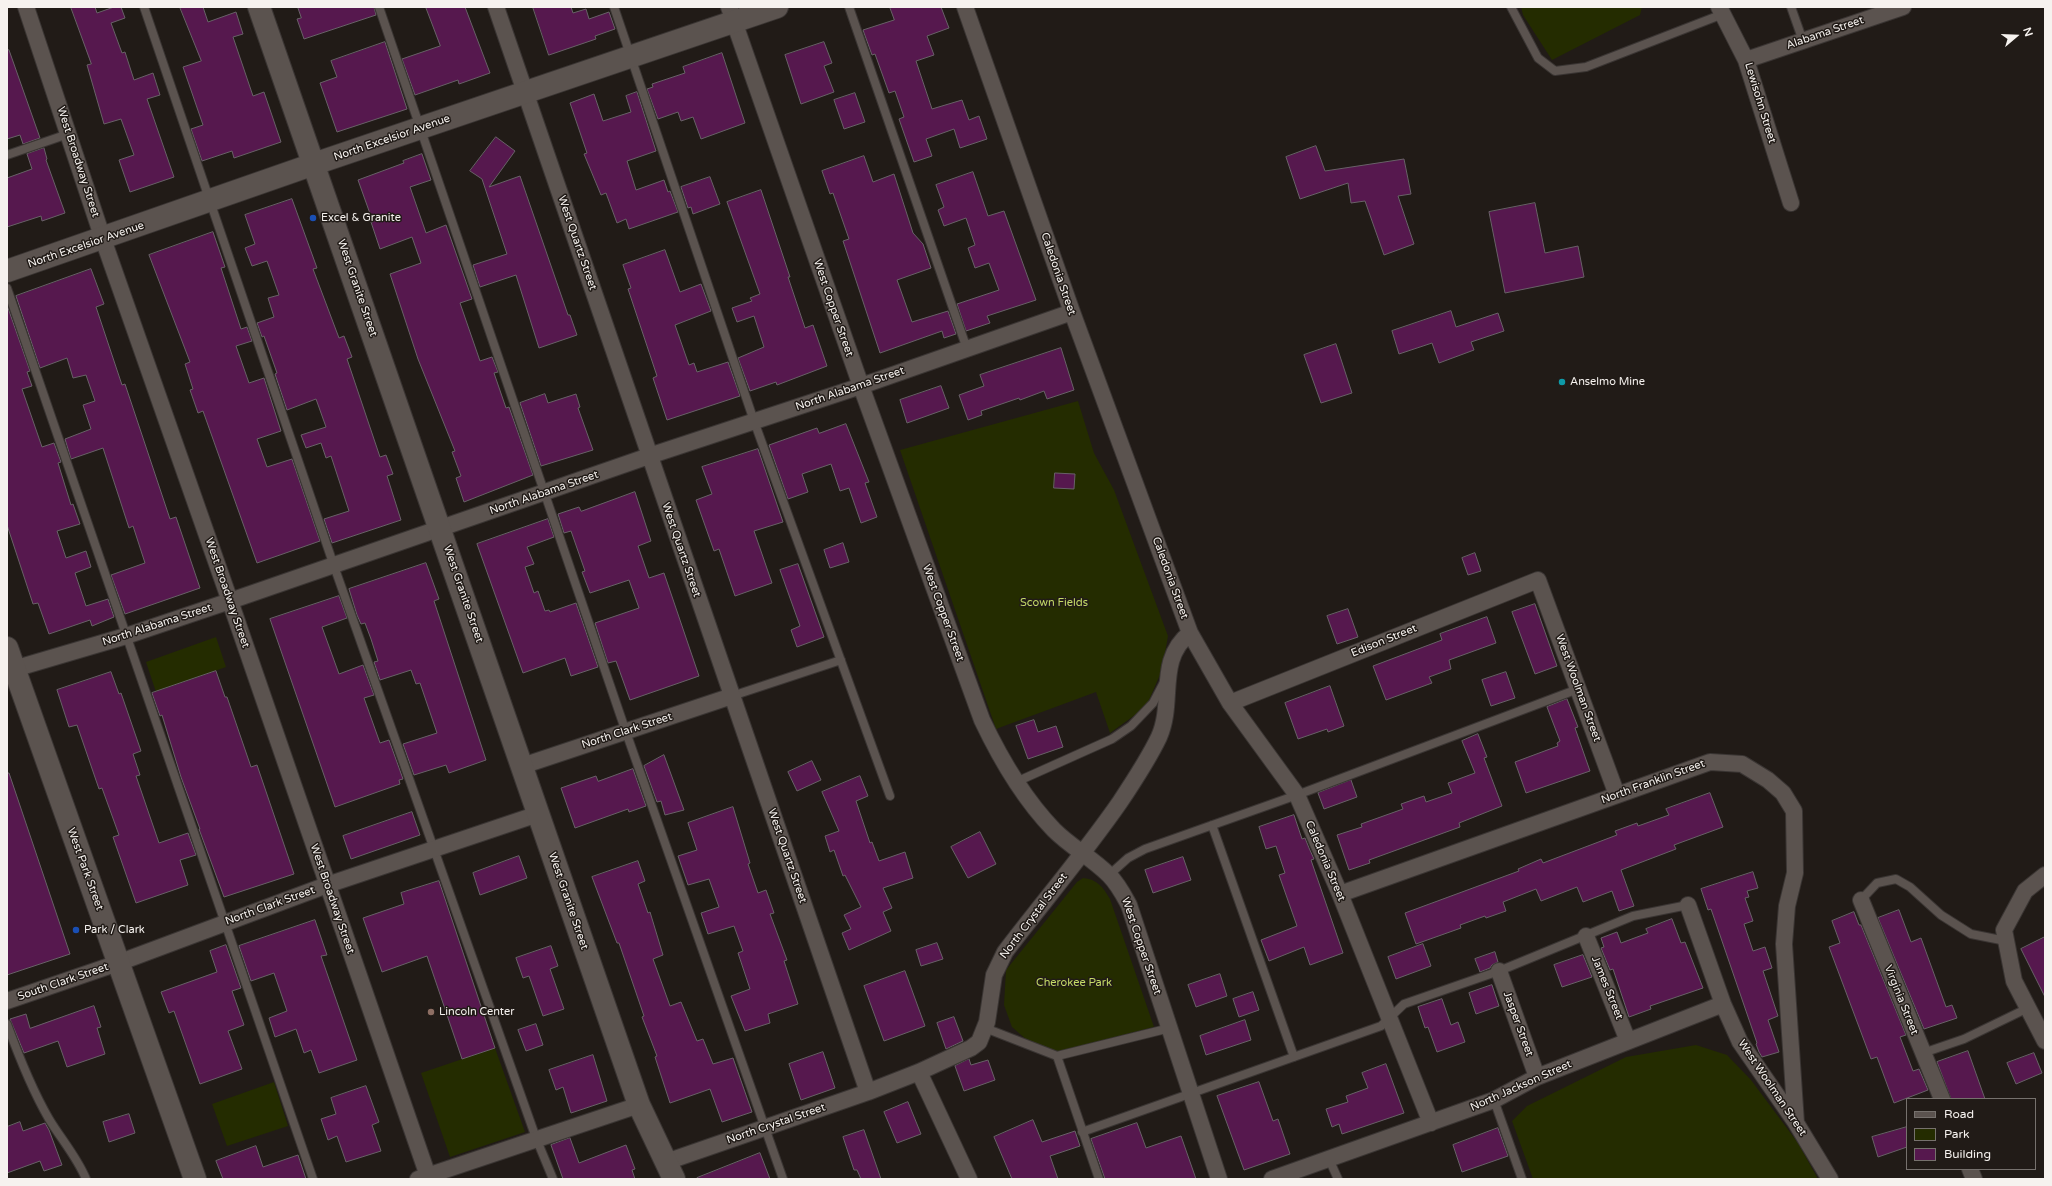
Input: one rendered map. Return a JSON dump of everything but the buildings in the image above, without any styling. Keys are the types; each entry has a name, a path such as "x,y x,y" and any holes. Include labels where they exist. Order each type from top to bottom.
{"street":[{"name":"West Broadway Street","path":"26,7 103,239 230,601 425,1178"},
{"name":"West Granite Street","path":"259,7 441,529 639,1105 670,1170"},
{"name":"West Quartz Street","path":"496,7 868,1092"},
{"name":"North Excelsior Avenue","path":"7,271 211,202 314,164 631,56 731,14 777,7"},
{"name":"Caledonia Street","path":"966,7 1072,312 1190,633 1230,703 1297,795 1340,894 1431,1123"},
{"name":"Alabama Street","path":"1746,60 1903,7"},
{"name":"Lewisohn Street","path":"1721,10 1746,60 1792,203"},
{"name":"West Copper Street","path":"731,14 861,386 982,720 1006,768 1054,830 1109,875 1122,891 1129,905 1219,1179"},
{"name":"North Alabama Street","path":"9,663 126,636 334,566 649,456 861,386 1072,312"},
{"name":"West Woolman Street","path":"1538,580 1617,795"},
{"name":"Edison Street","path":"1230,703 1538,580"},
{"name":"North Crystal Street","path":"670,1170 764,1128 868,1092 919,1072 971,1048 979,1042 985,1028 994,975 1004,952 1082,854 1139,774 1158,738 1164,726 1168,674 1174,652 1181,641 1190,633"},
{"name":"West Park Street","path":"9,663 195,1179"},
{"name":"North Clark Street","path":"522,766 732,696"},
{"name":"North Franklin Street","path":"1340,894 1710,762 1742,764 1768,780 1783,793 1794,811 1794,873 1787,906 1784,944 1796,1123"},
{"name":"North Clark Street","path":"118,963 327,885 538,814"},
{"path":"2043,880 2026,891 2004,930 2014,981 2045,1041"},
{"name":"Virginia Street","path":"1861,900 1942,1098"},
{"name":"West Woolman Street","path":"1688,905 1723,1004 1740,1042 1796,1123 1830,1179"},
{"name":"James Street","path":"1586,936 1628,1041"},
{"name":"South Clark Street","path":"7,1001 118,963"},
{"name":"Jasper Street","path":"1499,971 1537,1077"},
{"name":"North Jackson Street","path":"1272,1179 1494,1100 1537,1077 1723,1004"},
{"path":"919,1072 967,1178"},
{"path":"425,1178 536,1138 639,1105"}],"lane":[{"path":"144,7 334,566 536,1138 553,1179"},
{"path":"379,7 422,128 544,493 626,732 783,1179"},
{"path":"614,7 754,421 890,796"},
{"path":"849,7 968,349"},
{"path":"1511,7 1538,58 1555,71 1586,67 1721,10"},
{"path":"1791,7 1803,41"},
{"path":"7,155 68,134"},
{"path":"7,288 313,1179"},
{"path":"732,696 841,660"},
{"path":"1016,782 1112,738 1131,726 1153,702 1168,674"},
{"path":"1109,875 1128,858 1144,849 1297,795 1578,689"},
{"path":"1212,825 1294,1057"},
{"path":"1861,900 1877,883 1896,880 1910,887 1941,915 1971,934 2006,940"},
{"path":"1082,1132 1381,1026 1404,1004 1499,971 1644,913 1688,905"},
{"path":"1923,1053 1964,1039 2028,1008"},
{"path":"7,1024 27,1078 50,1120 82,1168 86,1179"},
{"path":"985,1028 1057,1056 1170,1028"},
{"path":"1057,1056 1099,1179"},
{"path":"1494,1100 1522,1179"},
{"path":"1329,1159 1338,1179"}],"green space":[{"path":"1521,7 1642,7 1640,15 1552,60 1523,15"},
{"name":"Scown Fields","path":"1078,401 1094,453 1114,490 1168,636 1162,670 1146,707 1110,733 1096,692 996,729 900,450"},
{"path":"216,637 226,667 156,692 146,662"},
{"name":"Cherokee Park","path":"1083,878 1092,880 1099,884 1110,899 1154,1027 1057,1052 1028,1041 1012,1027 1004,1005 1006,970 1077,882"},
{"path":"1696,1045 1727,1055 1751,1080 1798,1143 1818,1179 1533,1179 1512,1121 1527,1106 1626,1057"},
{"path":"495,1048 525,1132 450,1157 421,1073"},
{"path":"274,1082 288,1126 227,1146 212,1104"}],"place":[{"name":"Excel & Granite","path":"313,218"},
{"name":"Anselmo Mine","path":"1562,382"},
{"name":"Park / Clark","path":"76,930"},
{"name":"Lincoln Center","path":"431,1012"}]}
